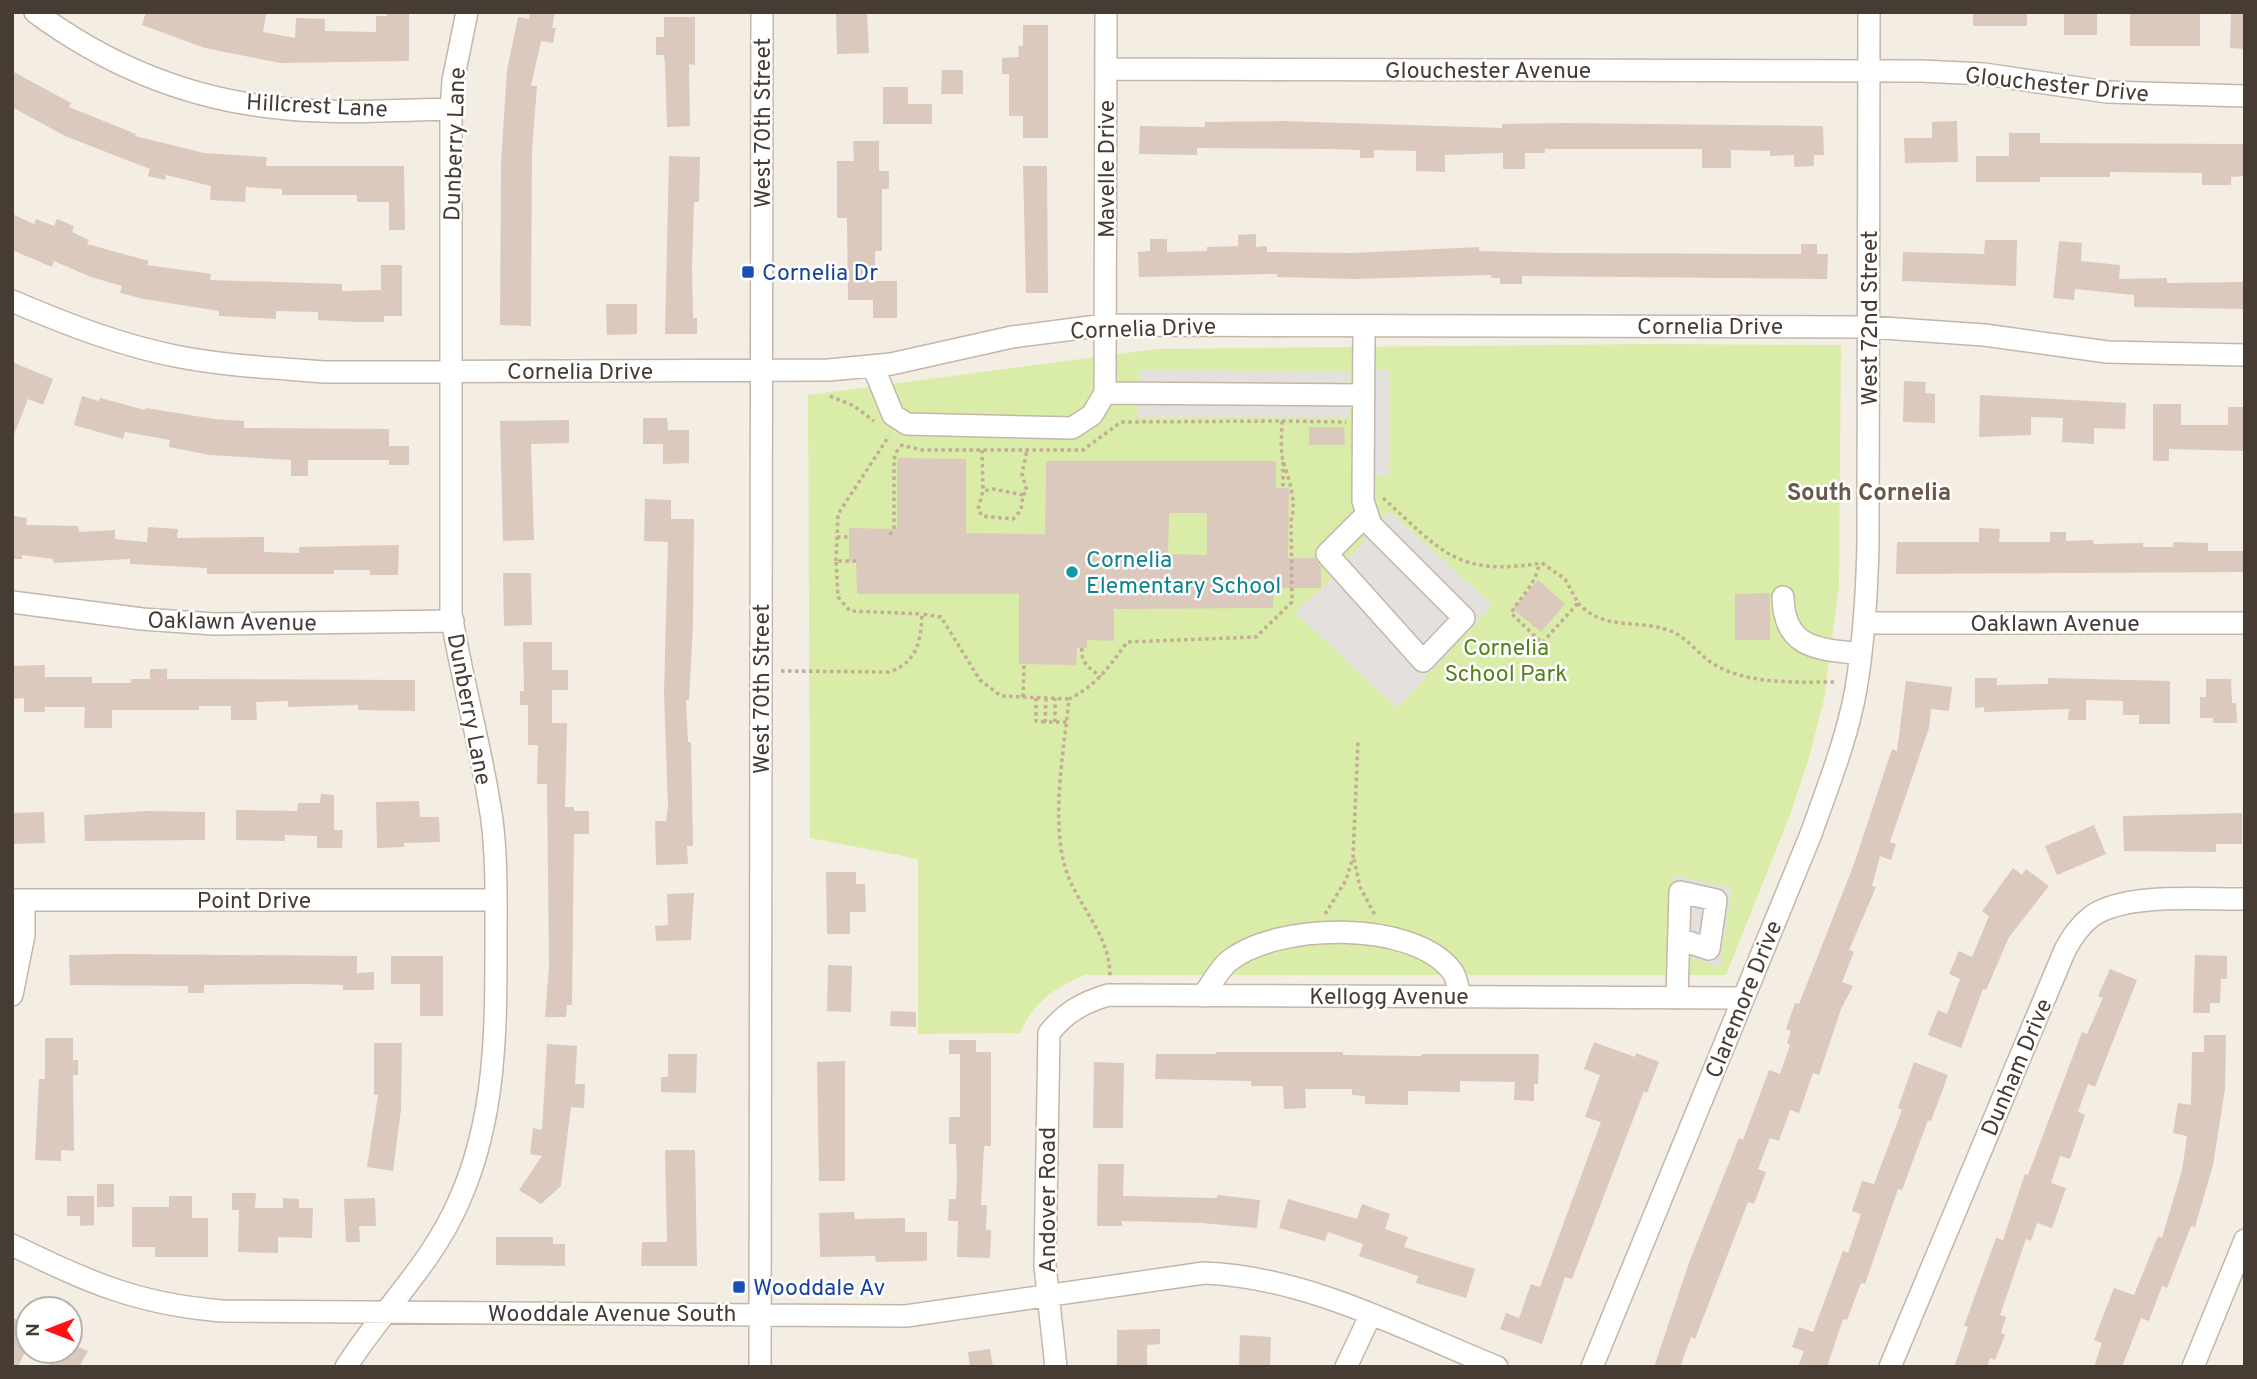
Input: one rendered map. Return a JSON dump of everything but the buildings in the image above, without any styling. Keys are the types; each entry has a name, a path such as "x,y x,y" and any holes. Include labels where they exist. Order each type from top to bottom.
{"street":[{"name":"Hillcrest Lane","path":"35,12 64,34 112,61 162,82 215,97 270,107 325,111 451,109"},
{"name":"Dunberry Lane","path":"346,1367 439,1243 476,1158 486,1113 496,1032 496,900 492,822 455,648 453,621 451,109 453,81 467,12"},
{"name":"West 70th Street","path":"760,1367 762,12"},
{"name":"Mavelle Drive","path":"1105,393 1106,12"},
{"name":"West 72nd Street","path":"1865,623 1870,327 1869,12"},
{"name":"Glouchester Avenue","path":"1106,69 1869,71"},
{"name":"Glouchester Drive","path":"1869,71 1984,74 2107,92 2245,96"},
{"name":"Cornelia Drive","path":"12,301 109,338 179,357 324,372 761,370 873,366 1012,337 1105,325 1870,327 1984,335 2107,352 2245,355"},
{"path":"1364,326 1363,501 1366,514 1371,525 1464,618 1423,661 1327,554 1366,514"},
{"path":"873,366 893,415 907,424 1072,428 1092,415 1105,393 1364,394"},
{"path":"1783,597 1783,617 1791,632 1813,648 1861,654"},
{"name":"Oaklawn Avenue","path":"12,602 129,618 214,624 453,621"},
{"name":"Oaklawn Avenue","path":"1865,623 2245,623"},
{"name":"Claremore Drive","path":"1592,1367 1832,776 1857,682 1865,623"},
{"path":"12,995 24,935 18,900"},
{"name":"Point Drive","path":"18,900 496,900"},
{"name":"Dunham Drive","path":"1890,1367 2065,950 2076,930 2094,915 2116,905 2245,900"},
{"path":"1203,996 1229,961 1263,945 1314,934 1351,932 1387,938 1432,951 1454,973 1460,997"},
{"path":"1677,998 1679,939"},
{"name":"Kellogg Avenue","path":"1049,1033 1065,1013 1085,1002 1108,995 1743,998"},
{"name":"Andover Road","path":"1049,1033 1047,1296 1056,1367"},
{"path":"2193,1367 2245,1240"},
{"name":"Wooddale Avenue South","path":"12,1245 90,1283 132,1298 176,1308 222,1311 906,1316 1204,1273 1244,1275 1284,1283 1497,1367"},
{"path":"1346,1367 1370,1316"}],"path":[{"path":"830,396 854,406 876,423"},
{"path":"1282,421 1283,488"},
{"path":"883,430 900,445 919,450 1083,450 1121,422 1350,422"},
{"path":"891,438 838,514 838,597 850,611 942,617 980,680 1001,696 1069,699 1086,691 1101,677 1126,642 1256,637 1292,602 1294,512 1290,475 1283,459"},
{"path":"890,536 895,521 895,464 900,445"},
{"path":"982,450 983,491 978,509 982,516 1013,519 1021,510 1023,495 1027,491 1022,474 1028,459 1027,450"},
{"path":"983,491 993,489 1023,495"},
{"path":"1378,494 1459,561 1495,568 1539,564 1565,579 1578,603 1590,616 1603,621 1650,624 1672,631 1714,664 1741,675 1789,682 1857,682"},
{"path":"837,537 849,537"},
{"path":"836,561 856,561"},
{"path":"1539,564 1537,580 1521,594 1511,613 1542,643 1578,603"},
{"path":"780,671 889,672 902,668 915,654 922,638 922,614"},
{"path":"1082,648 1081,657 1085,664 1101,677"},
{"path":"1023,697 1024,664"},
{"path":"1036,697 1035,721 1067,722"},
{"path":"1045,722 1046,698"},
{"path":"1055,698 1055,722"},
{"path":"1069,699 1060,796 1061,845 1065,869 1110,958 1108,995"},
{"path":"1314,934 1346,880 1353,857 1358,742"},
{"path":"1353,857 1360,887 1387,938"}],"green space":[{"name":"Cornelia School Park","path":"1648,344 1841,345 1839,585 1824,699 1809,758 1790,815 1726,975 1085,975 1046,997 1020,1033 918,1034 918,859 810,838 808,395 1157,349"}],"shaded area":[{"path":"1375,369 1390,369 1390,476 1375,475"},
{"path":"1139,370 1350,371 1350,417 1138,418"},
{"path":"1389,511 1493,605 1397,708 1295,613 1332,578"},
{"path":"1673,875 1732,888 1720,967 1671,951"}],"place":[{"name":"Cornelia Dr","path":"748,272"},
{"name":"Cornelia Elementary School","path":"1072,572"},
{"name":"Wooddale Av","path":"739,1287"}],"district":[{"name":"South Cornelia","path":"1869,492"}]}
